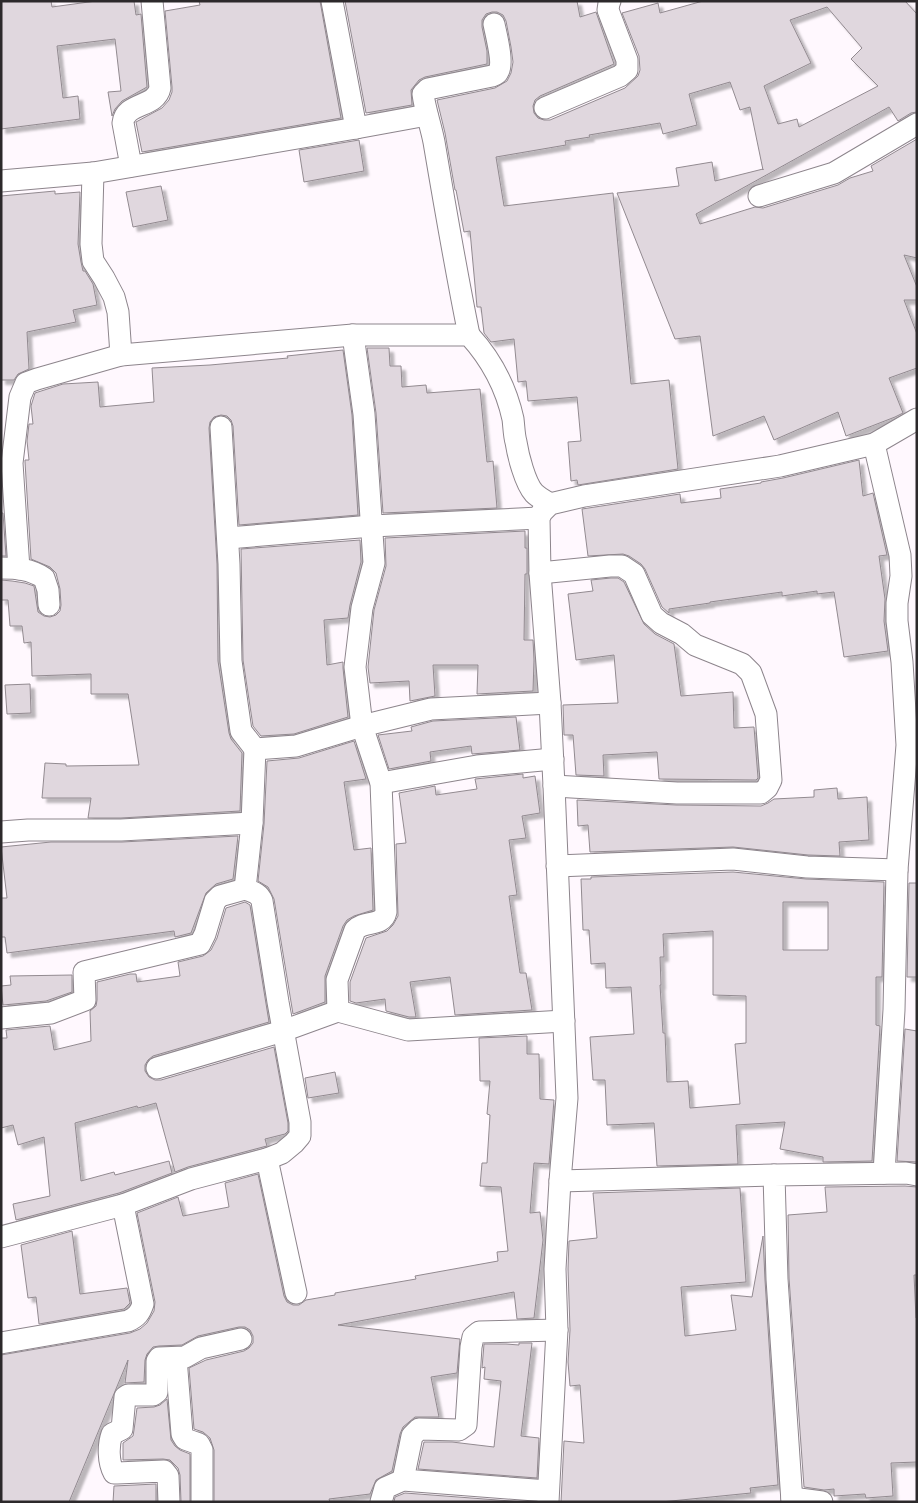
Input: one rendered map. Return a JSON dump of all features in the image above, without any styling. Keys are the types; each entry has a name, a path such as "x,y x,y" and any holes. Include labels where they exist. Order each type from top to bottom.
{"street":[{"path":"131,166 123,123 124,117 132,109 155,98 160,88 152,1"},
{"path":"332,1 356,128"},
{"path":"545,108 620,76 627,70 626,60 608,10 608,3 610,1"},
{"path":"380,1502 385,1488 403,1480 548,1496 557,1330 555,1270 567,1098 553,759 540,573 545,511 530,486 521,461 516,443 513,419 499,376 483,350 470,335 453,252 434,139 423,94 428,89 497,74 501,63 494,24"},
{"path":"1,181 93,173 427,115"},
{"path":"759,196 834,173 917,124"},
{"path":"93,173 91,244 93,261 114,297 118,312 121,355"},
{"path":"49,605 48,590 44,578 34,572 10,568 12,463 20,397 26,383 121,355 353,335 470,335"},
{"path":"338,1011 337,980 355,930 359,926 385,918 386,912 381,783 362,726 356,667 362,608 374,563 364,414 353,335"},
{"path":"228,538 545,511 584,496 780,466 874,444 917,420"},
{"path":"221,427 230,564 231,661 241,730 255,749 252,823 245,889"},
{"path":"874,444 900,555 901,576 897,603 897,621 902,662 907,745 897,870 894,1010 884,1173"},
{"path":"540,573 622,566 634,574 652,615 661,623 682,634 695,645 742,664 750,673 766,714 771,780 767,788 761,793 677,793 554,786"},
{"path":"255,749 296,746 362,726 431,709 550,703"},
{"path":"381,783 477,766 553,759"},
{"path":"1,832 28,830 121,830 252,823"},
{"path":"557,866 733,858 807,867 897,870"},
{"path":"1,1018 51,1013 85,1000 84,972 200,944 215,901 220,896 245,889 256,892 262,901 300,1122 300,1136 294,1144 282,1153 267,1159 191,1179 123,1205 1,1237"},
{"path":"157,1068 283,1030 338,1011 408,1030 564,1021"},
{"path":"267,1159 296,1293"},
{"path":"560,1182 774,1175 917,1174"},
{"path":"774,1175 778,1289 792,1500 822,1502"},
{"path":"1,1342 128,1321 134,1319 141,1312 143,1304 123,1205"},
{"path":"403,1480 412,1436 419,1429 459,1430 466,1425 473,1337 479,1332 557,1330"},
{"path":"169,1502 168,1476 164,1471 114,1472 111,1465 110,1440 112,1434 120,1430 124,1425 125,1397 127,1395 156,1394 158,1391 158,1359 160,1357 176,1358 190,1356 201,1348 241,1339"},
{"path":"176,1358 182,1434 185,1439 199,1444 202,1450 202,1502"}],"building":[{"path":"1,1 51,1 52,7 96,1 134,1 136,15 141,14 147,87 122,101 112,116 108,92 121,91 115,39 57,46 63,98 78,96 80,119 1,129"},
{"path":"199,1 320,1 341,118 142,152 136,122 162,108 169,100 172,92 165,11 200,5"},
{"path":"345,1 577,1 580,17 596,12 614,64 540,96 535,100 533,106 534,113 538,118 550,120 625,88 638,76 640,70 639,56 622,13 658,3 660,13 703,1 905,1 917,14 917,112 911,113 898,121 889,107 696,214 700,224 755,207 763,208 838,185 850,178 873,171 871,166 917,139 917,258 904,255 917,287 917,300 904,300 917,334 917,368 889,378 903,413 846,436 838,412 774,440 764,416 713,436 700,336 675,339 617,193 679,186 676,168 712,162 715,181 763,169 750,107 740,110 730,82 689,94 697,125 663,134 660,123 589,135 590,137 565,141 566,145 496,157 504,206 613,193 631,384 669,380 678,469 578,485 577,480 571,481 568,442 581,441 577,397 528,401 526,381 518,382 514,339 491,342 484,333 481,307 477,307 470,231 464,232 437,100 495,88 507,81 513,62 506,21 503,15 492,12 486,14 482,20 487,64 425,77 419,80 411,90 412,105 366,113","holes":["827,7 862,48 851,59 878,86 799,127 797,119 778,124 764,86 811,63 790,20"]},
{"path":"359,140 364,171 304,182 299,150"},
{"path":"161,186 168,220 133,227 126,192"},
{"path":"55,191 55,194 80,192 78,244 83,271 85,271 93,284 97,305 73,310 76,322 27,332 29,369 18,374 14,380 1,380 1,196"},
{"path":"367,348 389,348 390,366 401,366 402,387 426,385 427,393 480,389 487,462 493,461 497,508 383,513 376,413"},
{"path":"343,350 352,415 358,515 239,525 233,426 227,416 214,417 210,422 217,564 218,661 229,733 231,739 242,753 240,811 121,818 88,818 91,798 42,798 45,763 66,764 66,766 139,765 128,694 91,694 91,674 32,676 31,642 24,643 22,626 10,626 8,600 1,600 1,580 34,586 38,612 44,616 56,615 60,611 61,605 56,573 50,567 31,559 25,460 29,460 27,441 29,424 33,424 31,406 35,393 63,384 98,382 100,407 154,402 152,368 288,358 287,356"},
{"path":"859,460 863,496 873,493 887,555 879,556 885,599 884,621 888,651 844,657 834,592 817,594 817,591 782,596 782,592 669,609 669,613 662,607 641,564 623,554 588,556 582,509 680,494 681,503 721,498 720,489 761,483"},
{"path":"1,513 3,513 6,556 1,556"},
{"path":"525,531 527,574 525,574 524,640 533,640 533,691 477,694 478,665 433,665 435,696 410,701 409,681 370,683 368,667 374,610 386,566 385,538"},
{"path":"360,540 361,562 348,618 324,620 327,665 343,662 348,717 294,734 261,736 253,726 243,660 241,549"},
{"path":"618,578 624,582 644,624 655,634 674,644 681,696 733,692 734,728 754,727 758,778 756,780 659,779 657,752 603,755 604,776 576,775 573,735 564,735 563,705 618,703 614,655 576,660 568,594 593,591 591,580"},
{"path":"30,684 31,713 7,714 5,685"},
{"path":"516,717 520,750 472,754 471,746 430,752 431,761 389,769 378,735 412,731 411,727 433,721"},
{"path":"354,741 366,779 344,782 354,850 371,848 373,910 354,916 347,920 343,926 325,976 325,1002 293,1014 274,899 268,887 258,881 264,824 267,761 299,758"},
{"path":"523,774 523,778 535,776 540,813 522,816 526,838 509,840 517,895 509,896 520,973 526,973 532,1010 455,1015 450,977 410,982 416,1017 386,1011 385,999 356,1003 350,1001 350,982 366,938 387,931 398,916 396,844 406,843 399,793 435,786 436,795 477,789 475,779"},
{"path":"837,788 838,799 867,797 869,840 839,842 840,856 808,855 733,847 590,852 588,825 578,826 577,800 676,805 761,806 774,799 814,797 814,790"},
{"path":"238,836 233,879 216,884 206,893 191,933 175,937 174,931 7,953 5,937 1,937 1,898 7,898 1,847 51,842 122,842"},
{"path":"733,872 806,879 884,882 882,977 876,977 876,1025 880,1026 872,1161 823,1162 823,1157 780,1149 785,1122 736,1125 738,1164 657,1166 654,1123 607,1125 605,1080 593,1080 590,1037 634,1034 631,987 606,988 605,963 591,964 589,930 583,930 581,879 591,879 591,877","holes":["783,902 828,902 828,950 783,950","713,931 713,995 746,996 746,1043 735,1044 740,1104 690,1108 688,1081 667,1082 665,1033 663,1033 660,985 660,957 664,957 663,934"]},
{"path":"909,883 917,883 917,977 907,977"},
{"path":"245,902 250,905 269,1022 153,1056 145,1065 145,1071 149,1077 161,1080 274,1047 288,1131 285,1134 265,1139 267,1146 175,1172 156,1103 138,1108 137,1106 75,1123 81,1181 114,1172 115,1175 169,1161 172,1173 119,1193 16,1220 13,1204 50,1196 44,1137 18,1145 13,1125 1,1128 1,1038 7,1038 6,1030 50,1026 54,1050 91,1041 90,1011 96,1006 97,982 130,974 136,974 137,982 180,976 178,962 203,956 211,950 217,938 226,908"},
{"path":"72,975 72,992 46,1001 3,1005 1,986 11,985 10,976"},
{"path":"905,1029 917,1031 917,1162 897,1161"},
{"path":"527,1036 527,1054 539,1054 540,1099 554,1100 549,1164 534,1163 530,1213 540,1212 543,1240 534,1318 517,1319 514,1292 338,1325 460,1339 457,1373 431,1377 439,1417 415,1417 403,1427 392,1471 376,1480 370,1494 329,1499 330,1502 214,1502 214,1450 210,1438 203,1432 194,1429 189,1368 206,1360 244,1351 249,1348 253,1343 253,1336 250,1330 245,1327 239,1327 198,1336 182,1345 153,1347 145,1360 144,1382 125,1383 128,1360 69,1502 1,1502 1,1355 130,1333 140,1329 147,1323 154,1311 155,1302 137,1213 178,1197 183,1216 229,1207 225,1183 258,1174 284,1296 287,1302 293,1305 299,1305 306,1300 335,1295 335,1293 416,1279 415,1276 498,1261 497,1252 508,1251 501,1187 480,1186 482,1163 487,1163 490,1115 487,1114 490,1081 480,1081 479,1038"},
{"path":"335,1072 339,1093 308,1098 305,1078"},
{"path":"825,1187 917,1187 917,1275 914,1275 917,1318 917,1462 891,1463 893,1496 866,1498 865,1494 834,1496 834,1489 824,1490 804,1487 789,1278 788,1215 827,1212"},
{"path":"740,1188 746,1282 681,1287 685,1336 736,1330 731,1295 752,1297 763,1236 778,1485 750,1488 751,1493 661,1502 561,1502 564,1441 584,1443 580,1385 570,1386 568,1362 570,1330 569,1241 597,1238 593,1193"},
{"path":"72,1231 80,1294 127,1288 130,1303 124,1309 39,1324 36,1297 28,1298 21,1245"},
{"path":"519,1343 532,1343 521,1436 539,1438 537,1478 418,1469 424,1442 452,1442 494,1447 501,1381 484,1379 485,1367 482,1368 484,1344 519,1345"},
{"path":"167,1399 171,1440 180,1450 190,1454 190,1502 181,1502 180,1475 178,1468 170,1460 123,1460 123,1443 133,1436 137,1408 154,1407"},
{"path":"156,1484 156,1502 113,1502 114,1486"},
{"path":"405,1493 524,1502 394,1502 395,1497"}]}
